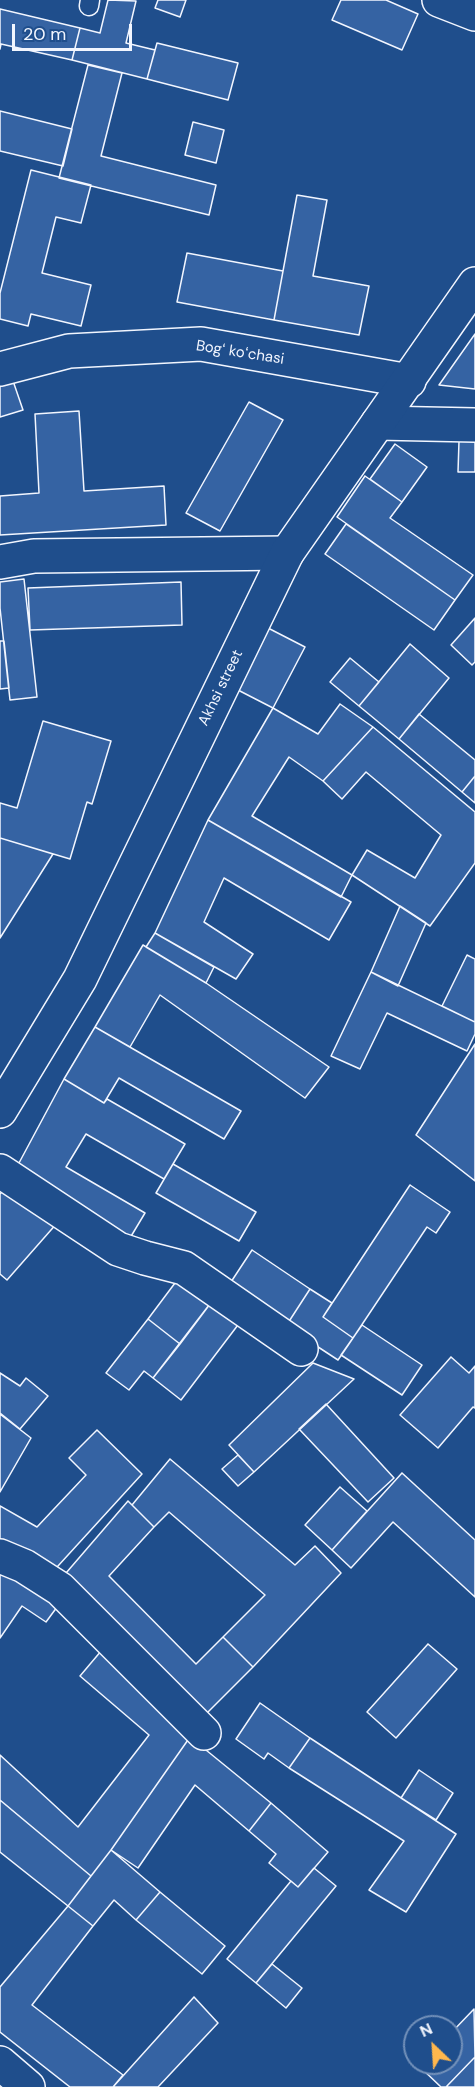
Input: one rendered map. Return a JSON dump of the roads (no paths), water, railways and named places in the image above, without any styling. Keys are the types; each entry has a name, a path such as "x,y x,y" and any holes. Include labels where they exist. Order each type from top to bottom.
{"street":[{"path":"439,0 475,14"},
{"name":"Akhsi street","path":"0,1111 80,980 287,553 475,284"},
{"name":"Bogʻ koʻchasi","path":"0,369 69,351 201,344 409,381"},
{"path":"378,423 475,426"},
{"path":"0,562 34,556 287,553"},
{"path":"0,1171 118,1249 184,1268 301,1349"},
{"path":"0,1556 24,1566 60,1589 204,1733"}]}
